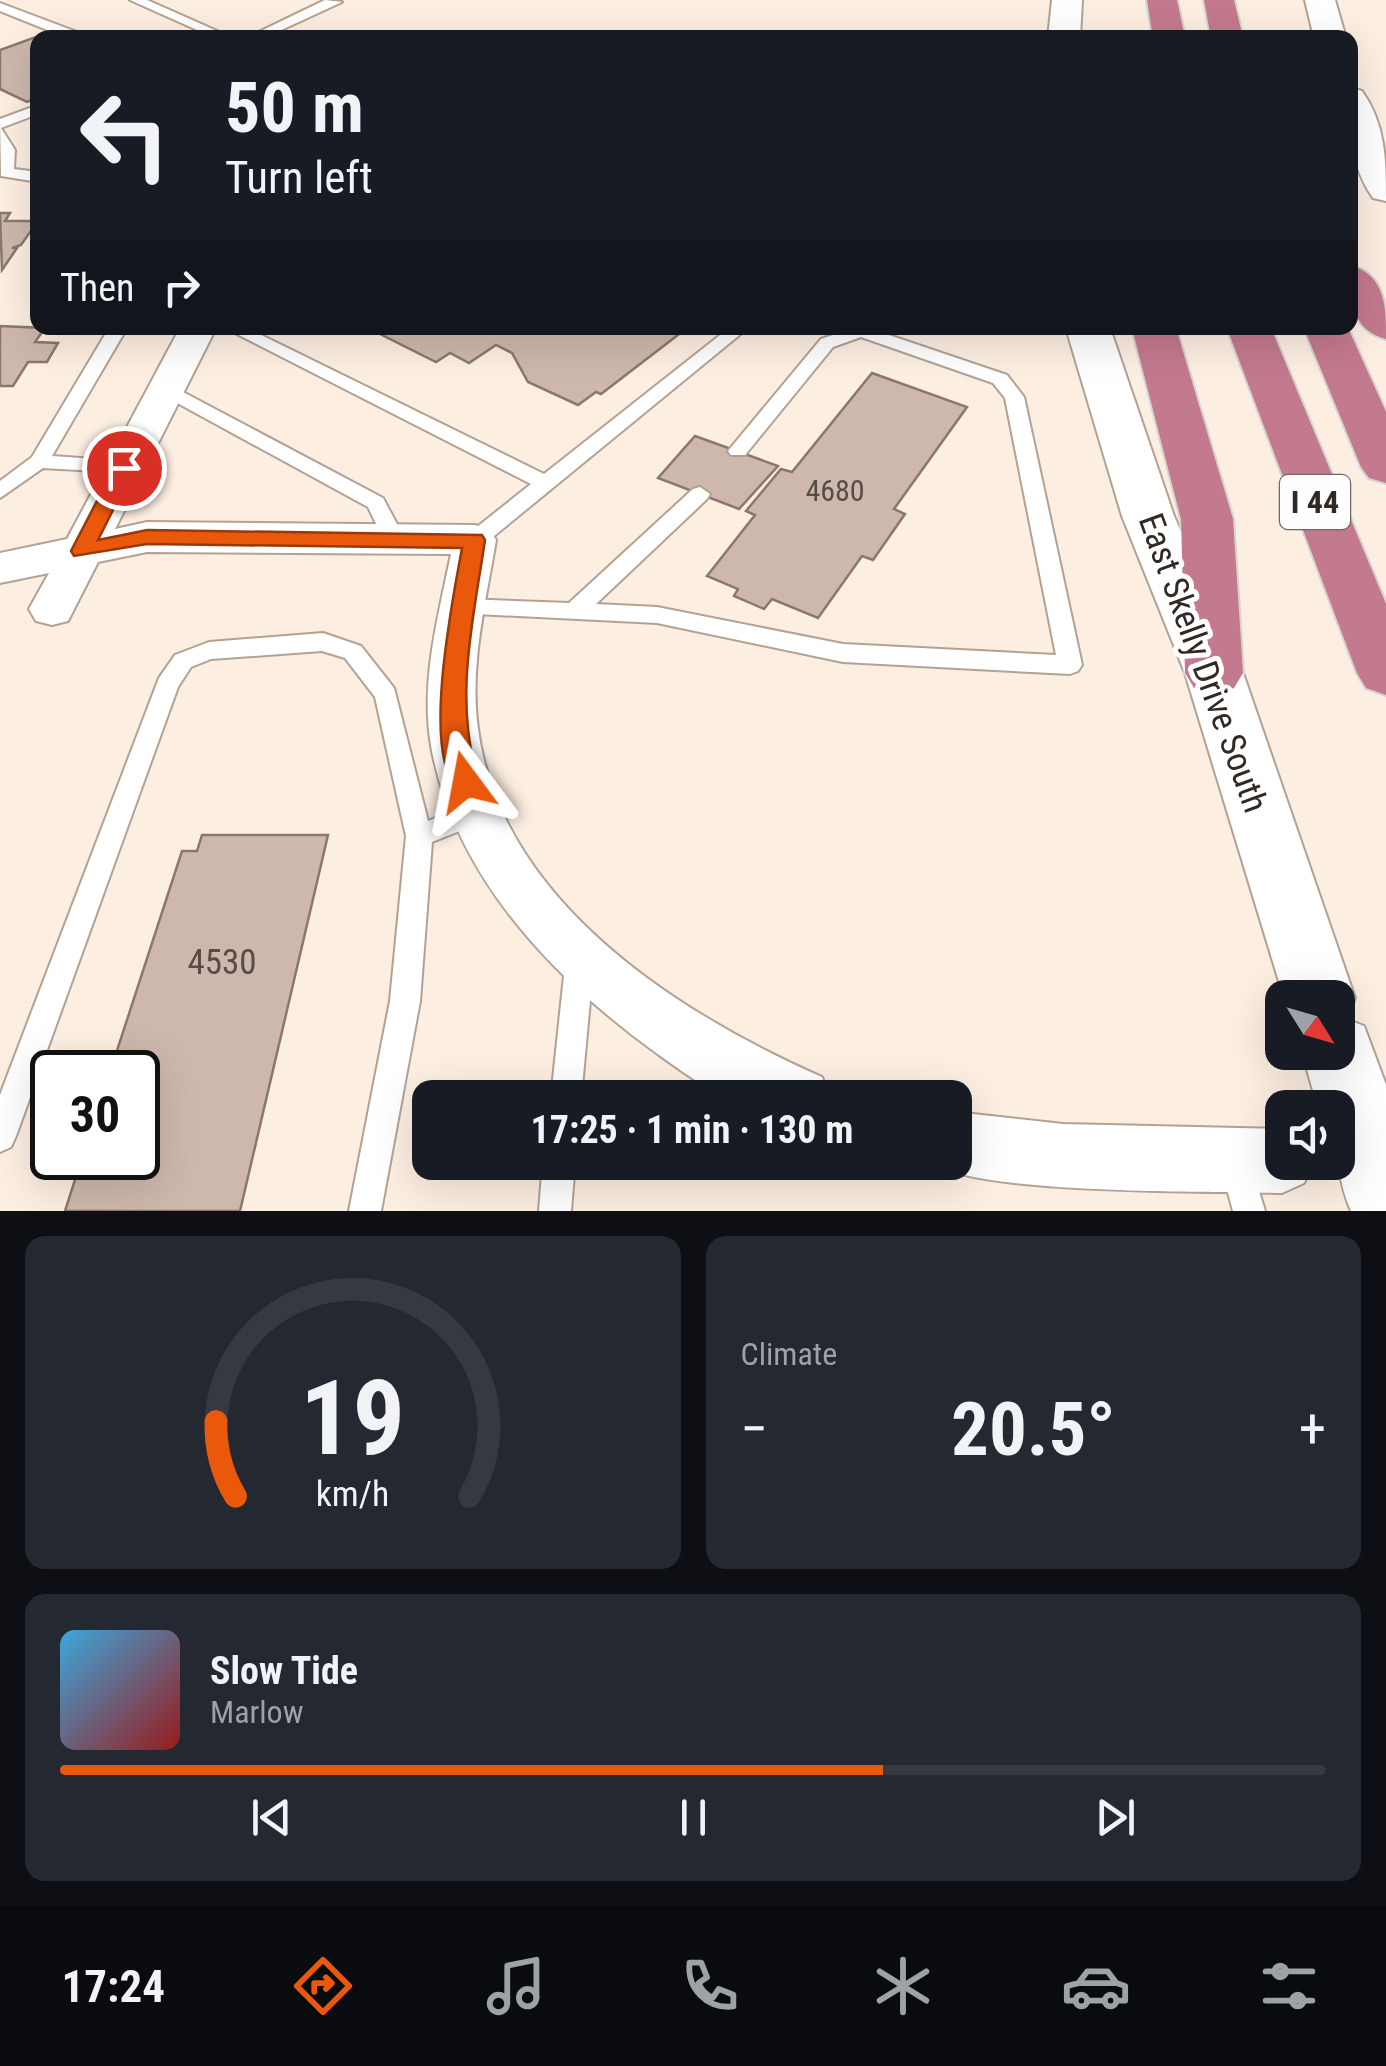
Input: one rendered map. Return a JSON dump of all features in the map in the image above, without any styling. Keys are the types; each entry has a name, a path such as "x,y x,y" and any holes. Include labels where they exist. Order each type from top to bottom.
{"highway":[{"path":"1154,30 1160,0"},
{"path":"1160,0 1167,30"},
{"path":"1218,0 1225,30"},
{"path":"1358,289 1386,326"},
{"path":"1156,335 1207,519 1214,673"},
{"name":"I 44","path":"1252,335 1386,674"},
{"name":"I 44","path":"1329,335 1386,467"}],"main road":[{"path":"1065,30 1067,0"},
{"path":"1320,0 1328,30"},
{"path":"1358,118 1386,190"},
{"name":"East Skelly Drive South","path":"1090,335 1148,516 1214,673 1314,980"},
{"path":"1342,1070 1366,1176"}],"street":[{"path":"52,608 194,335"},
{"path":"0,568 147,537 474,540 451,685 456,752 476,813 506,866 580,954 631,1002 714,1058 761,1080"},
{"path":"972,1145 1255,1177"}],"lane":[{"path":"136,0 207,30"},
{"path":"158,10 183,0"},
{"path":"271,30 336,2 331,0"},
{"path":"0,7 59,30"},
{"path":"0,18 14,13"},
{"path":"0,124 30,111"},
{"path":"0,132 8,150 3,174 30,176"},
{"path":"0,491 39,462 114,335"},
{"path":"248,335 546,483"},
{"path":"474,540 731,335"},
{"path":"738,452 827,343 841,335"},
{"path":"464,607 658,615 843,653 1070,665 1014,397 1000,379 873,335"},
{"path":"166,389 376,503 394,539"},
{"path":"39,462 124,468"},
{"path":"574,612 700,494"},
{"path":"0,1136 167,684 183,661 209,651 323,642 353,652 386,694 419,836 405,1001 365,1211"},
{"path":"419,836 476,813"},
{"path":"568,1080 580,954"},
{"path":"555,1211 558,1180"}],"building":[{"path":"30,39 30,101 0,89 0,50"},
{"path":"0,213 10,213 5,221 30,221 30,232 21,245 12,248 17,248 2,270"},
{"path":"0,326 30,327 30,335 40,335 35,342 58,343 47,362 28,362 13,386 0,386"},
{"path":"382,335 678,335 601,394 596,392 578,405 528,382 512,353 496,345 469,363 450,353 436,362"},
{"path":"872,373 967,407 894,509 905,514 873,560 862,556 818,618 772,599 764,609 734,596 738,589 707,576 755,515 746,511 781,469 792,472"},
{"path":"695,436 778,466 739,509 658,478"},
{"path":"202,835 328,835 240,1211 65,1211 75,1180 160,1180 160,1050 117,1050 182,851 197,851"}],"route":[{"path":"124,468 82,551 147,537 474,540 451,685 456,752 466,782"}]}
